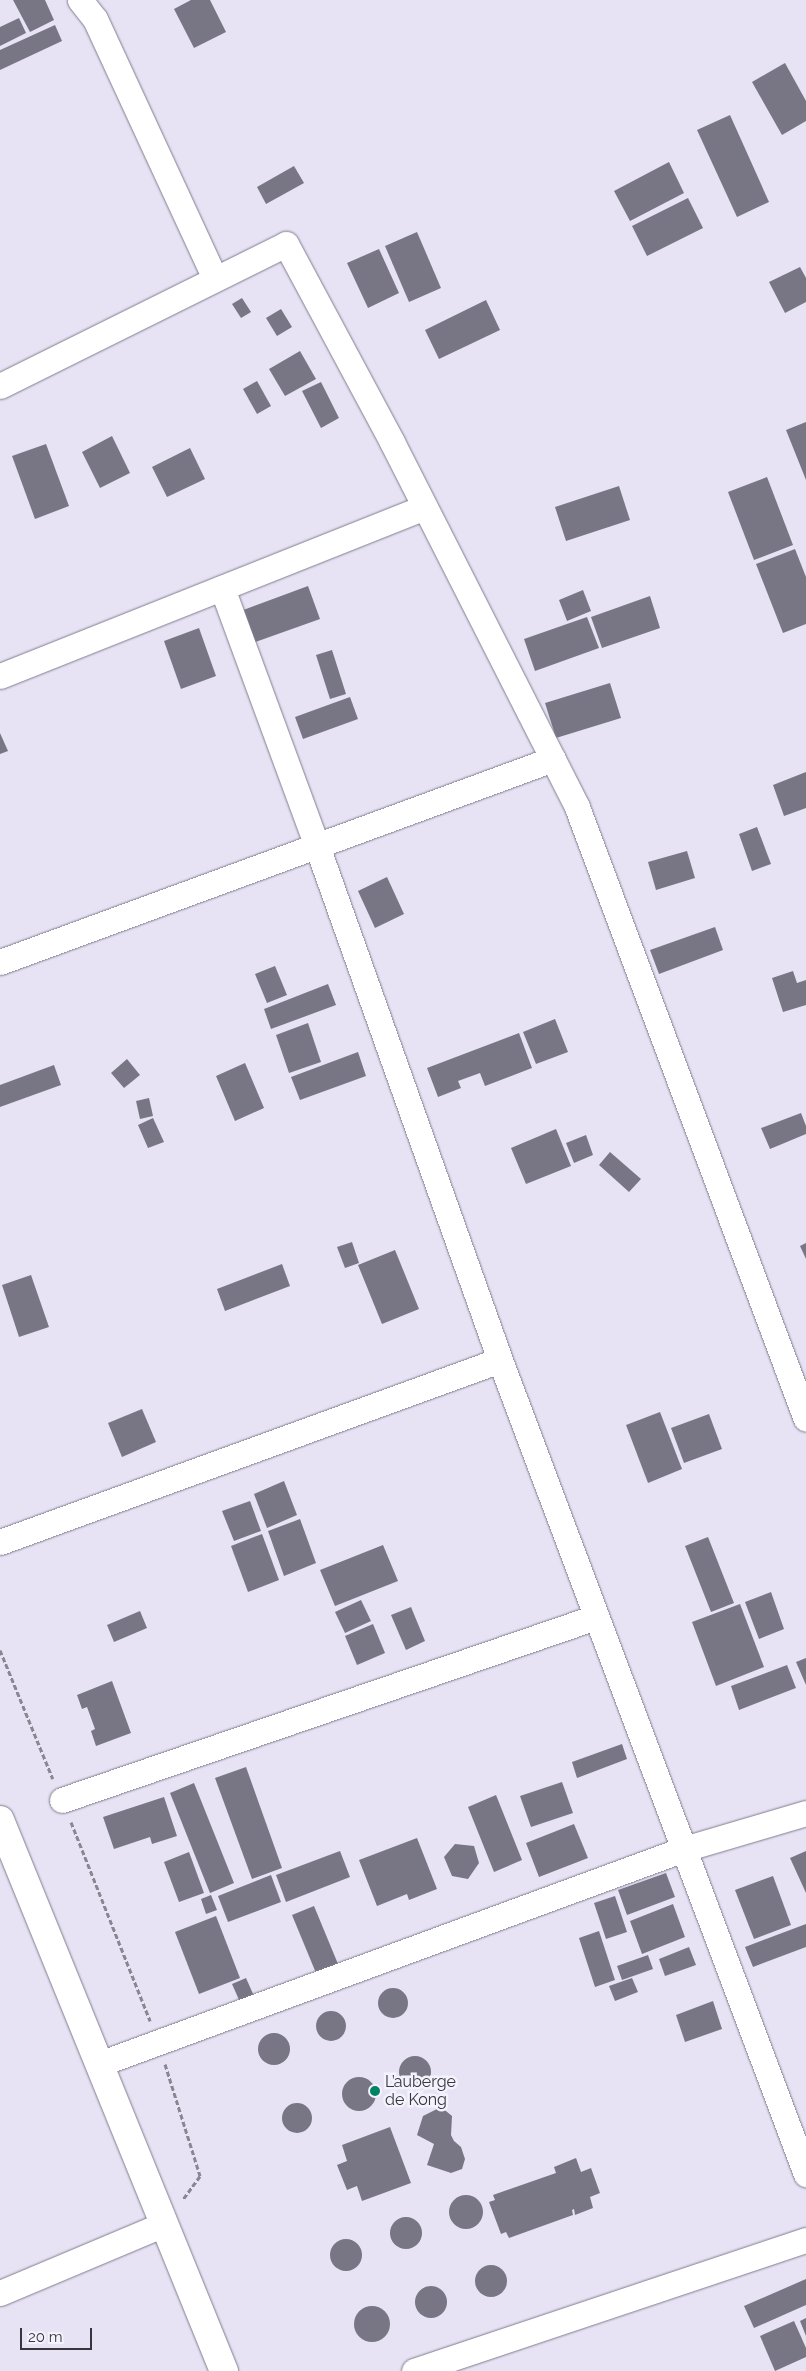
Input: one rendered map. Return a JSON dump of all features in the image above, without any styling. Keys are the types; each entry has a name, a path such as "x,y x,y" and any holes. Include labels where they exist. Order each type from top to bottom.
{"main road":[{"path":"0,1820 224,2371"}],"street":[{"path":"80,0 95,18 215,279"},
{"path":"0,386 286,244 424,507 577,807 806,1419"},
{"path":"0,676 424,507"},
{"path":"222,588 317,846 500,1360 806,2174"},
{"path":"0,962 553,759"},
{"path":"0,1542 500,1360"},
{"path":"62,1800 596,1617"},
{"path":"99,2064 684,1849 806,1813"},
{"path":"0,2293 164,2224"},
{"path":"414,2371 473,2361 806,2240"}],"path":[{"path":"0,1650 158,2042 200,2176 164,2224"}],"building":[{"path":"13,0 45,0 54,20 30,32"},
{"path":"191,0 210,0 226,32 194,48 174,9"},
{"path":"19,18 26,33 0,46 0,27"},
{"path":"55,25 62,41 0,70 0,50"},
{"path":"785,63 806,101 806,121 782,135 752,82"},
{"path":"730,115 769,202 737,217 697,130"},
{"path":"669,162 684,193 630,221 614,191"},
{"path":"294,166 304,183 266,204 257,187"},
{"path":"688,198 703,228 647,256 632,226"},
{"path":"417,232 441,288 409,302 385,246"},
{"path":"379,249 399,293 368,308 347,263"},
{"path":"800,267 806,278 806,302 785,313 769,282"},
{"path":"242,298 251,312 241,318 232,304"},
{"path":"486,300 500,330 439,359 425,330"},
{"path":"281,309 292,327 277,336 266,318"},
{"path":"300,351 316,379 285,396 269,369"},
{"path":"257,381 271,406 257,414 243,389"},
{"path":"321,382 339,418 321,428 302,391"},
{"path":"806,422 806,480 786,430"},
{"path":"112,436 130,473 100,488 82,452"},
{"path":"46,444 69,506 35,519 12,456"},
{"path":"190,448 205,479 167,497 152,467"},
{"path":"767,477 793,545 754,560 728,492"},
{"path":"619,486 630,520 566,541 555,507"},
{"path":"795,549 806,577 806,624 783,633 756,564"},
{"path":"308,586 320,619 250,644 238,612"},
{"path":"583,590 591,611 567,621 559,600"},
{"path":"650,596 660,628 602,648 591,617"},
{"path":"587,617 599,648 535,671 524,639"},
{"path":"199,628 216,676 181,689 164,641"},
{"path":"332,650 346,694 330,699 316,655"},
{"path":"610,683 621,718 556,738 545,703"},
{"path":"350,697 358,719 303,739 295,717"},
{"path":"0,733 8,751 0,754"},
{"path":"806,772 806,808 784,816 773,785"},
{"path":"757,827 771,864 752,871 739,834"},
{"path":"687,851 695,878 656,890 648,862"},
{"path":"387,877 404,914 375,928 358,891"},
{"path":"715,927 723,950 659,974 650,950"},
{"path":"275,966 287,995 267,1003 255,974"},
{"path":"793,971 797,983 806,980 806,1005 783,1012 772,978"},
{"path":"328,984 336,1005 271,1029 264,1009"},
{"path":"555,1019 568,1052 536,1064 523,1032"},
{"path":"308,1023 321,1062 289,1073 276,1035"},
{"path":"519,1033 532,1068 485,1086 480,1073 458,1081 461,1088 438,1097 427,1068"},
{"path":"358,1052 366,1076 300,1100 291,1077"},
{"path":"127,1059 140,1075 124,1088 111,1073"},
{"path":"245,1063 264,1108 235,1121 216,1076"},
{"path":"54,1065 61,1085 0,1107 0,1085"},
{"path":"149,1098 153,1116 140,1119 136,1101"},
{"path":"801,1113 806,1126 806,1134 770,1149 761,1128"},
{"path":"153,1118 164,1142 148,1148 138,1125"},
{"path":"556,1129 571,1166 526,1184 511,1148"},
{"path":"586,1135 593,1155 574,1163 566,1143"},
{"path":"610,1152 641,1179 629,1192 599,1165"},
{"path":"352,1242 359,1263 345,1268 337,1247"},
{"path":"806,1243 806,1259 800,1246"},
{"path":"395,1250 419,1309 382,1324 358,1265"},
{"path":"282,1264 290,1286 225,1311 217,1289"},
{"path":"31,1275 49,1327 19,1337 2,1285"},
{"path":"142,1409 156,1442 122,1457 108,1423"},
{"path":"660,1412 682,1469 648,1483 626,1425"},
{"path":"709,1414 722,1449 684,1463 671,1428"},
{"path":"284,1481 297,1515 267,1528 254,1494"},
{"path":"250,1501 261,1531 234,1541 222,1511"},
{"path":"300,1519 316,1563 284,1576 268,1531"},
{"path":"262,1534 279,1580 248,1592 231,1546"},
{"path":"708,1537 734,1603 711,1612 685,1546"},
{"path":"383,1545 398,1581 335,1606 320,1570"},
{"path":"771,1592 784,1629 759,1639 745,1602"},
{"path":"361,1600 371,1621 345,1633 335,1612"},
{"path":"740,1604 764,1667 716,1686 692,1622"},
{"path":"411,1607 425,1641 406,1650 391,1615"},
{"path":"140,1611 147,1628 114,1642 107,1625"},
{"path":"373,1624 385,1653 357,1665 345,1636"},
{"path":"806,1658 806,1685 796,1662"},
{"path":"787,1665 796,1688 739,1710 731,1686"},
{"path":"112,1681 131,1733 96,1746 91,1731 95,1729 87,1707 82,1709 77,1695"},
{"path":"622,1744 627,1759 577,1778 572,1762"},
{"path":"246,1767 282,1868 252,1879 215,1778"},
{"path":"562,1782 573,1813 531,1827 520,1796"},
{"path":"194,1783 234,1883 210,1893 170,1793"},
{"path":"496,1795 522,1860 494,1872 468,1807"},
{"path":"164,1797 177,1836 152,1844 150,1837 114,1849 103,1817"},
{"path":"574,1824 588,1858 539,1877 526,1843"},
{"path":"417,1838 437,1889 409,1900 407,1894 377,1906 359,1860"},
{"path":"455,1844 474,1846 479,1863 468,1879 452,1876 444,1857"},
{"path":"340,1851 350,1877 286,1902 276,1875"},
{"path":"806,1851 806,1893 790,1858"},
{"path":"189,1852 204,1893 179,1902 164,1862"},
{"path":"666,1873 675,1897 627,1915 618,1890"},
{"path":"271,1875 281,1902 228,1922 218,1896"},
{"path":"773,1876 791,1925 754,1939 735,1890"},
{"path":"211,1895 217,1910 206,1914 201,1899"},
{"path":"615,1896 627,1932 606,1939 594,1903"},
{"path":"673,1904 685,1937 642,1954 630,1921"},
{"path":"314,1906 338,1964 316,1973 292,1915"},
{"path":"216,1916 240,1978 199,1994 175,1932"},
{"path":"806,1924 806,1947 753,1967 745,1947"},
{"path":"599,1931 615,1980 595,1987 579,1938"},
{"path":"689,1947 696,1965 665,1976 659,1959"},
{"path":"648,1955 653,1969 622,1980 617,1966"},
{"path":"246,1978 254,1996 240,2002 232,1984"},
{"path":"632,1978 638,1992 615,2001 609,1986"},
{"path":"393,1988 404,1992 408,2003 404,2014 393,2018 382,2014 378,2003 382,1992"},
{"path":"713,2001 722,2029 685,2042 676,2015"},
{"path":"331,2011 342,2015 346,2026 342,2037 331,2041 320,2037 316,2026 320,2015"},
{"path":"274,2033 286,2037 290,2049 286,2061 274,2065 262,2061 258,2049 262,2037"},
{"path":"415,2056 421,2057 426,2061 430,2066 430,2078 426,2083 421,2087 415,2088 409,2087 404,2083 400,2078 399,2072 400,2066 404,2061 409,2057"},
{"path":"359,2077 371,2082 376,2094 371,2106 359,2111 347,2106 342,2094 347,2082"},
{"path":"297,2103 308,2107 312,2118 308,2129 297,2133 286,2129 282,2118 286,2107"},
{"path":"441,2107 452,2116 451,2135 454,2141 461,2147 465,2159 462,2169 451,2173 427,2165 434,2144 417,2135 423,2116"},
{"path":"390,2127 411,2183 362,2201 357,2186 347,2190 337,2165 347,2161 342,2145"},
{"path":"576,2158 581,2172 591,2168 600,2193 590,2197 593,2208 575,2215 574,2209 572,2210 573,2215 509,2238 506,2232 501,2234 489,2202 495,2200 493,2195 556,2173 554,2167"},
{"path":"466,2195 473,2196 478,2200 482,2205 482,2219 478,2224 473,2228 466,2229 459,2228 454,2224 450,2219 449,2212 450,2205 454,2200 459,2196"},
{"path":"406,2217 417,2222 422,2233 417,2244 406,2249 395,2244 390,2233 395,2222"},
{"path":"346,2239 352,2240 357,2244 361,2249 361,2261 357,2266 352,2270 346,2271 340,2270 335,2266 331,2261 330,2255 331,2249 335,2244 340,2240"},
{"path":"491,2265 497,2266 502,2270 506,2275 506,2287 502,2292 497,2296 491,2297 485,2296 480,2292 476,2287 475,2281 476,2275 480,2270 485,2266"},
{"path":"806,2279 806,2305 754,2328 744,2306"},
{"path":"431,2286 437,2287 442,2291 446,2296 446,2308 442,2313 437,2317 431,2318 425,2317 420,2313 416,2308 415,2302 416,2296 420,2291 425,2287"},
{"path":"372,2306 384,2312 390,2324 384,2336 372,2342 360,2336 354,2324 360,2312"},
{"path":"806,2318 806,2336 800,2321"},
{"path":"794,2321 806,2348 806,2357 775,2371 760,2336"}],"place":[{"name":"L’auberge de Kong","path":"375,2091"}]}
